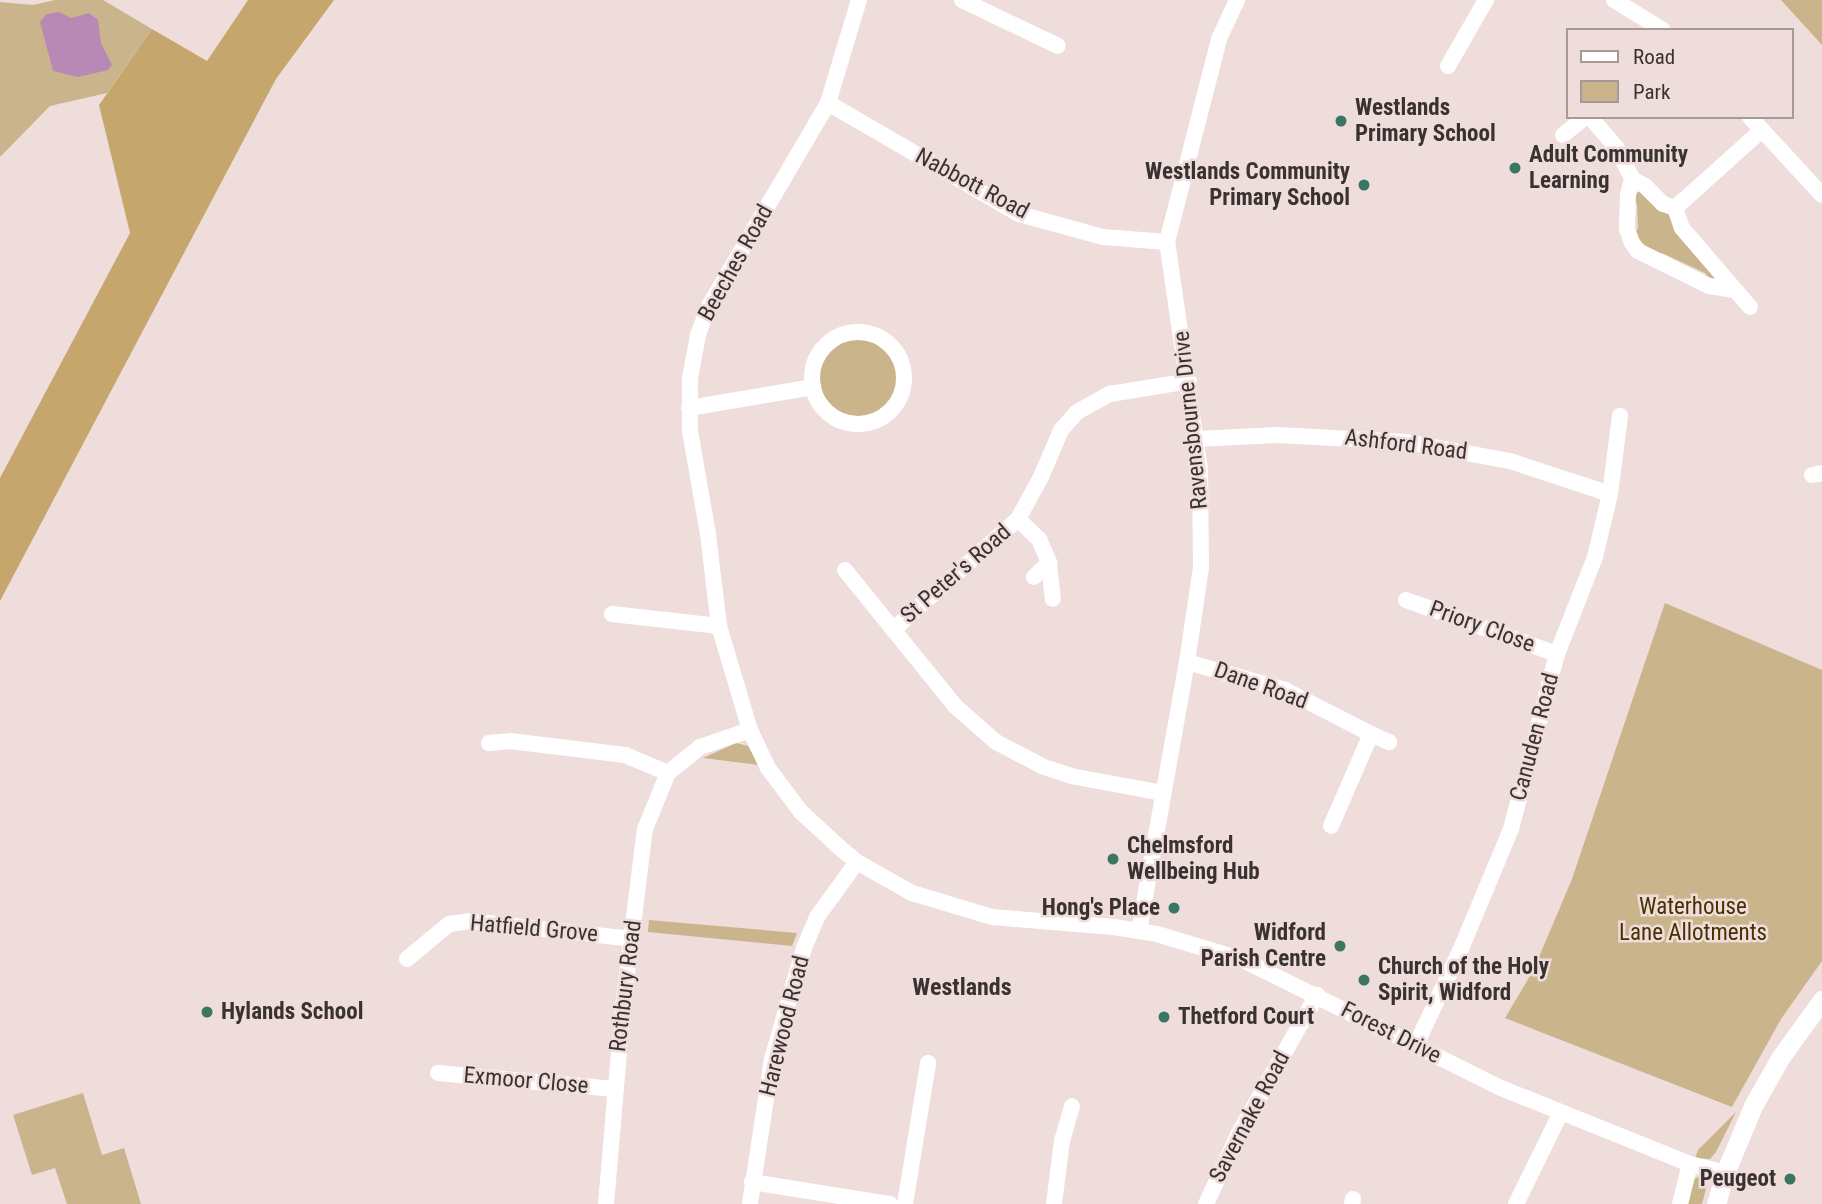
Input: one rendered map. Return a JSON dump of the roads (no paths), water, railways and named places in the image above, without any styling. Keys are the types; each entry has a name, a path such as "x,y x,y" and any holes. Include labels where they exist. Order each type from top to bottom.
{"main road":[{"path":"1716,1204 1725,1173 1753,1106 1780,1058 1820,1007"}],"street":[{"name":"Beeches Road","path":"719,626 689,408 694,355 709,306 828,103 859,0"},
{"path":"962,0 1058,46"},
{"name":"Ravensbourne Drive","path":"1139,931 1187,662 1201,556 1197,439 1167,242 1219,39 1237,0"},
{"path":"1448,66 1486,0"},
{"path":"1614,0 1660,28"},
{"name":"Nabbott Road","path":"828,103 1019,214 1102,237 1167,242"},
{"path":"1563,135 1585,119"},
{"path":"1590,119 1616,147 1632,179 1645,186 1663,204 1675,208"},
{"path":"1752,119 1822,195"},
{"path":"1675,208 1762,130"},
{"path":"1632,179 1628,195 1628,229 1632,243 1639,251 1709,286 1733,290"},
{"path":"1675,208 1682,228 1750,307"},
{"path":"855,332 870,334 885,341 902,365 904,380 894,408 869,423 840,421 828,412 813,387 813,372 827,345 855,332"},
{"name":"St Peter's Road","path":"894,629 1018,519 1041,478 1061,430 1077,412 1110,394 1189,381"},
{"path":"689,408 813,387"},
{"name":"Canuden Road","path":"1415,1046 1460,951 1511,829 1557,654 1595,557 1610,495 1620,416"},
{"name":"Ashford Road","path":"1197,439 1278,435 1343,437 1449,448 1534,468 1610,495"},
{"name":"St Peter's Road","path":"1018,519 1039,539 1049,563 1053,599"},
{"path":"1034,577 1049,563"},
{"path":"845,570 955,706 996,742 1044,767 1071,776 1163,793"},
{"name":"Priory Close","path":"1406,600 1557,654"},
{"path":"612,614 719,626"},
{"name":"Forest Drive","path":"719,626 750,730 768,768 801,812 857,862 912,893 965,911 1013,920 1139,931 1243,960 1415,1046 1560,1114 1690,1164 1725,1173"},
{"name":"Dane Road","path":"1187,662 1285,690 1388,742"},
{"path":"489,743 510,741 625,755 668,773 700,747 750,730"},
{"path":"1331,826 1371,734"},
{"name":"Rothbury Road","path":"606,1204 614,1089 645,829 668,773"},
{"name":"Harewood Road","path":"750,1204 772,1059 807,940 817,917 857,862"},
{"name":"Hatfield Grove","path":"407,959 449,923 470,921 632,939"},
{"name":"Savernake Road","path":"1206,1204 1238,1135 1317,995"},
{"path":"905,1204 928,1063"},
{"name":"Exmoor Close","path":"438,1073 614,1089"},
{"path":"1054,1204 1062,1141 1072,1106"},
{"path":"1517,1204 1560,1114"},
{"path":"1680,1204 1690,1164"},
{"path":"752,1182 890,1204"}],"place":[{"name":"Westlands Primary School","path":"1341,121"},
{"name":"Adult Community Learning","path":"1515,168"},
{"name":"Westlands Community Primary School","path":"1364,185"},
{"name":"Chelmsford Wellbeing Hub","path":"1113,859"},
{"name":"Hong's Place","path":"1174,908"},
{"name":"Widford Parish Centre","path":"1340,946"},
{"name":"Church of the Holy Spirit, Widford","path":"1364,980"},
{"name":"Hylands School","path":"207,1012"},
{"name":"Thetford Court","path":"1164,1017"},
{"name":"Peugeot","path":"1790,1179"}],"district":[{"name":"Westlands","path":"962,988"}],"park label":[{"name":"Waterhouse Lane Allotments","path":"1693,920"}]}
